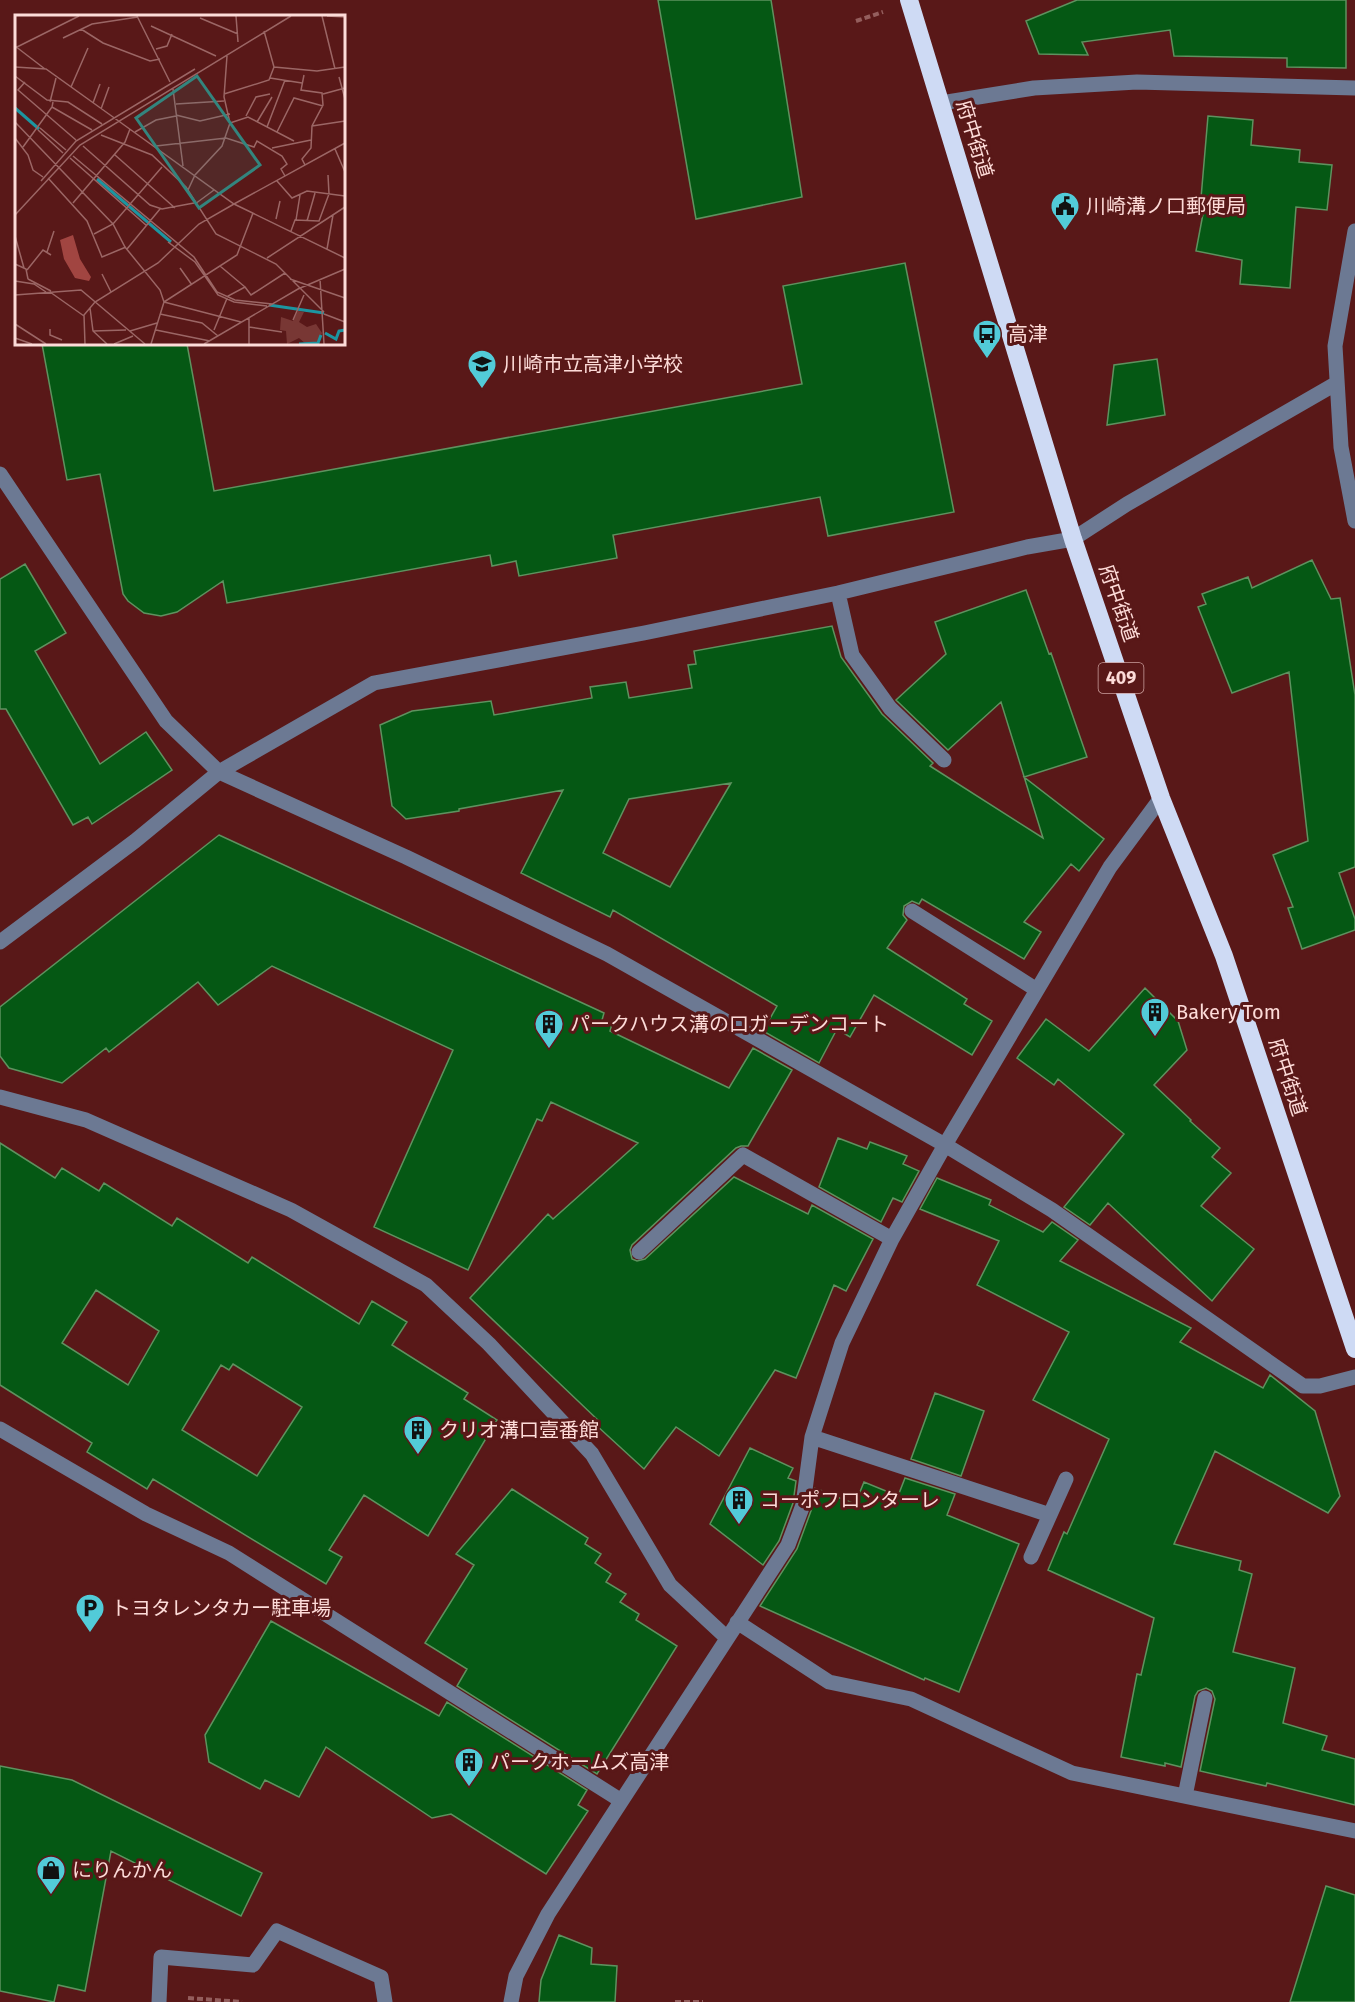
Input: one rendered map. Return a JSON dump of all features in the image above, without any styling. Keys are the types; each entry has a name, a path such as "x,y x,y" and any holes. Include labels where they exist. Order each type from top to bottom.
{"highway":[{"name":"府中街道","path":"909,0 1073,539 1161,798 1224,956 1355,1349"}],"street":[{"path":"941,103 1034,88 1137,82 1355,87"},
{"path":"1355,231 1335,346 1341,447 1355,521"},
{"path":"0,942 135,841 219,771 374,683 644,633 838,593 1027,547 1073,539 1127,504 1337,383"},
{"path":"0,474 166,721 219,771 406,857 607,954 945,1145 1052,1210 1303,1386 1320,1386 1355,1377"},
{"path":"838,593 852,655 890,708 944,760"},
{"path":"511,2002 516,1976 548,1914 788,1545 803,1505 812,1437 842,1343 892,1239 1110,867 1161,798"},
{"path":"912,911 1037,990"},
{"path":"0,1097 86,1120 291,1210 426,1285 489,1344 592,1454 670,1585 727,1638"},
{"path":"639,1252 743,1155 892,1239"},
{"path":"0,1428 146,1514 229,1553 620,1800"},
{"path":"812,1437 1050,1515"},
{"path":"1030,1557 1066,1479"},
{"path":"737,1622 829,1682 911,1699 1072,1773 1355,1831"},
{"path":"1185,1796 1205,1698"},
{"path":"159,2002 161,1958 254,1965 277,1931 381,1977 385,2002"}],"path":[{"path":"675,2002 703,2002"}],"building":[{"path":"658,0 771,0 802,197 696,219"},
{"path":"1077,0 1346,0 1346,68 1287,67 1287,58 1174,56 1170,30 1082,42 1088,55 1039,54 1026,21"},
{"path":"1208,116 1253,120 1251,145 1300,150 1299,162 1332,165 1327,210 1296,207 1290,288 1240,284 1242,260 1196,251 1206,198 1201,198"},
{"path":"905,263 954,512 828,536 820,497 613,535 617,558 519,576 516,561 492,566 490,555 227,603 223,581 177,612 161,616 144,613 128,601 123,594 100,474 67,480 42,345 187,345 214,491 802,384 783,286"},
{"path":"1157,359 1165,415 1107,425 1114,365"},
{"path":"1312,560 1331,599 1340,598 1355,695 1355,867 1339,873 1355,919 1355,930 1302,949 1288,908 1293,907 1273,855 1308,841 1289,672 1232,693 1198,607 1206,604 1202,594 1248,577 1252,588"},
{"path":"25,564 66,633 35,651 100,764 146,732 172,770 92,824 88,817 73,825 6,709 0,709 0,579"},
{"path":"1026,590 1049,654 1051,653 1087,757 1024,777 1001,702 948,750 896,700 946,654 935,622"},
{"path":"832,626 841,657 882,714 933,763 930,766 1043,838 1024,777 1104,839 1079,871 1071,864 1024,922 1041,932 1024,959 922,899 919,904 912,901 904,906 903,915 907,920 887,948 967,999 964,1004 992,1021 972,1055 874,995 850,1037 837,1029 819,1063 763,1031 777,1006 613,910 610,917 521,873 563,790 406,819 392,806 380,725 412,711 491,701 494,715 592,698 590,687 626,682 629,698 692,688 688,665 696,664 694,651","holes":["731,783 670,887 603,853 629,799"]},
{"path":"219,835 604,1013 602,1020 612,1024 610,1031 729,1088 753,1048 792,1070 748,1146 736,1148 632,1245 630,1250 632,1259 637,1261 645,1259 734,1177 808,1214 812,1205 873,1239 846,1291 834,1285 796,1378 775,1370 719,1456 676,1427 644,1469 596,1425 599,1421 470,1298 548,1214 553,1219 638,1143 551,1102 542,1121 537,1119 468,1270 374,1227 453,1050 272,966 218,1005 198,982 109,1052 106,1048 62,1083 9,1068 0,1056 0,1007"},
{"path":"1145,988 1178,1021 1187,1050 1154,1085 1220,1148 1212,1157 1231,1173 1201,1206 1254,1249 1212,1301 1108,1203 1090,1225 1064,1207 1124,1134 1058,1079 1054,1085 1017,1058 1046,1019 1089,1051"},
{"path":"838,1138 867,1149 870,1142 907,1156 903,1164 919,1171 902,1202 893,1198 881,1222 819,1187"},
{"name":"クリオ溝口壹番館","path":"0,1143 55,1178 62,1168 99,1191 104,1183 172,1226 177,1218 248,1263 252,1257 359,1324 372,1301 407,1322 392,1345 468,1393 464,1399 497,1420 428,1536 364,1495 329,1550 342,1557 326,1584 153,1479 147,1489 87,1452 92,1443 0,1385","holes":["96,1290 159,1331 128,1385 62,1343","233,1364 302,1407 257,1476 182,1430 221,1365 229,1370"]},
{"path":"937,1178 991,1200 989,1205 1043,1232 1052,1222 1078,1240 1060,1261 1191,1328 1180,1342 1263,1388 1270,1375 1315,1411 1340,1496 1328,1513 1215,1451 1174,1544 1241,1561 1239,1570 1252,1574 1233,1652 1295,1668 1283,1723 1327,1736 1322,1750 1355,1759 1355,1805 1267,1783 1266,1786 1200,1771 1215,1699 1212,1691 1206,1688 1198,1691 1195,1696 1181,1767 1121,1757 1137,1674 1141,1675 1154,1618 1048,1570 1064,1532 1067,1534 1109,1439 1033,1400 1069,1332 977,1285 999,1241 920,1209"},
{"path":"935,1393 984,1411 961,1476 911,1459"},
{"name":"コーポフロンターレ","path":"750,1448 793,1468 788,1478 796,1481 793,1503 779,1541 763,1565 710,1524"},
{"path":"905,1478 955,1494 947,1515 1019,1544 959,1692 925,1678 924,1680 760,1606 797,1549 812,1508 815,1488 855,1504 864,1482 898,1496"},
{"path":"512,1489 588,1538 585,1544 601,1554 595,1563 611,1574 606,1582 626,1594 620,1602 639,1614 636,1620 677,1646 597,1774 457,1686 467,1669 425,1643 474,1565 456,1554"},
{"path":"271,1621 439,1716 447,1702 587,1790 578,1805 588,1811 546,1874 451,1814 432,1818 326,1747 299,1797 265,1780 260,1789 209,1762 205,1735"},
{"name":"にりんかん","path":"0,1766 72,1780 262,1873 241,1916 111,1851 85,1991 58,1985 54,2002 0,1991"},
{"path":"1326,1886 1355,1895 1355,2002 1290,2002"},
{"path":"559,1935 592,1948 591,1964 617,1966 615,2002 539,2002 541,1980"}],"place":[{"name":"川崎溝ノ口郵便局","path":"1065,232"},
{"name":"高津","path":"987,360"},
{"name":"川崎市立高津小学校","path":"482,390"},
{"name":"Bakery Tom","path":"1155,1038"},
{"name":"パークハウス溝の口ガーデンコート","path":"549,1050"},
{"name":"クリオ溝口壹番館","path":"418,1456"},
{"name":"コーポフロンターレ","path":"739,1526"},
{"name":"トヨタレンタカー駐車場","path":"90,1634"},
{"name":"パークホームズ高津","path":"469,1788"},
{"name":"にりんかん","path":"51,1896"}]}
